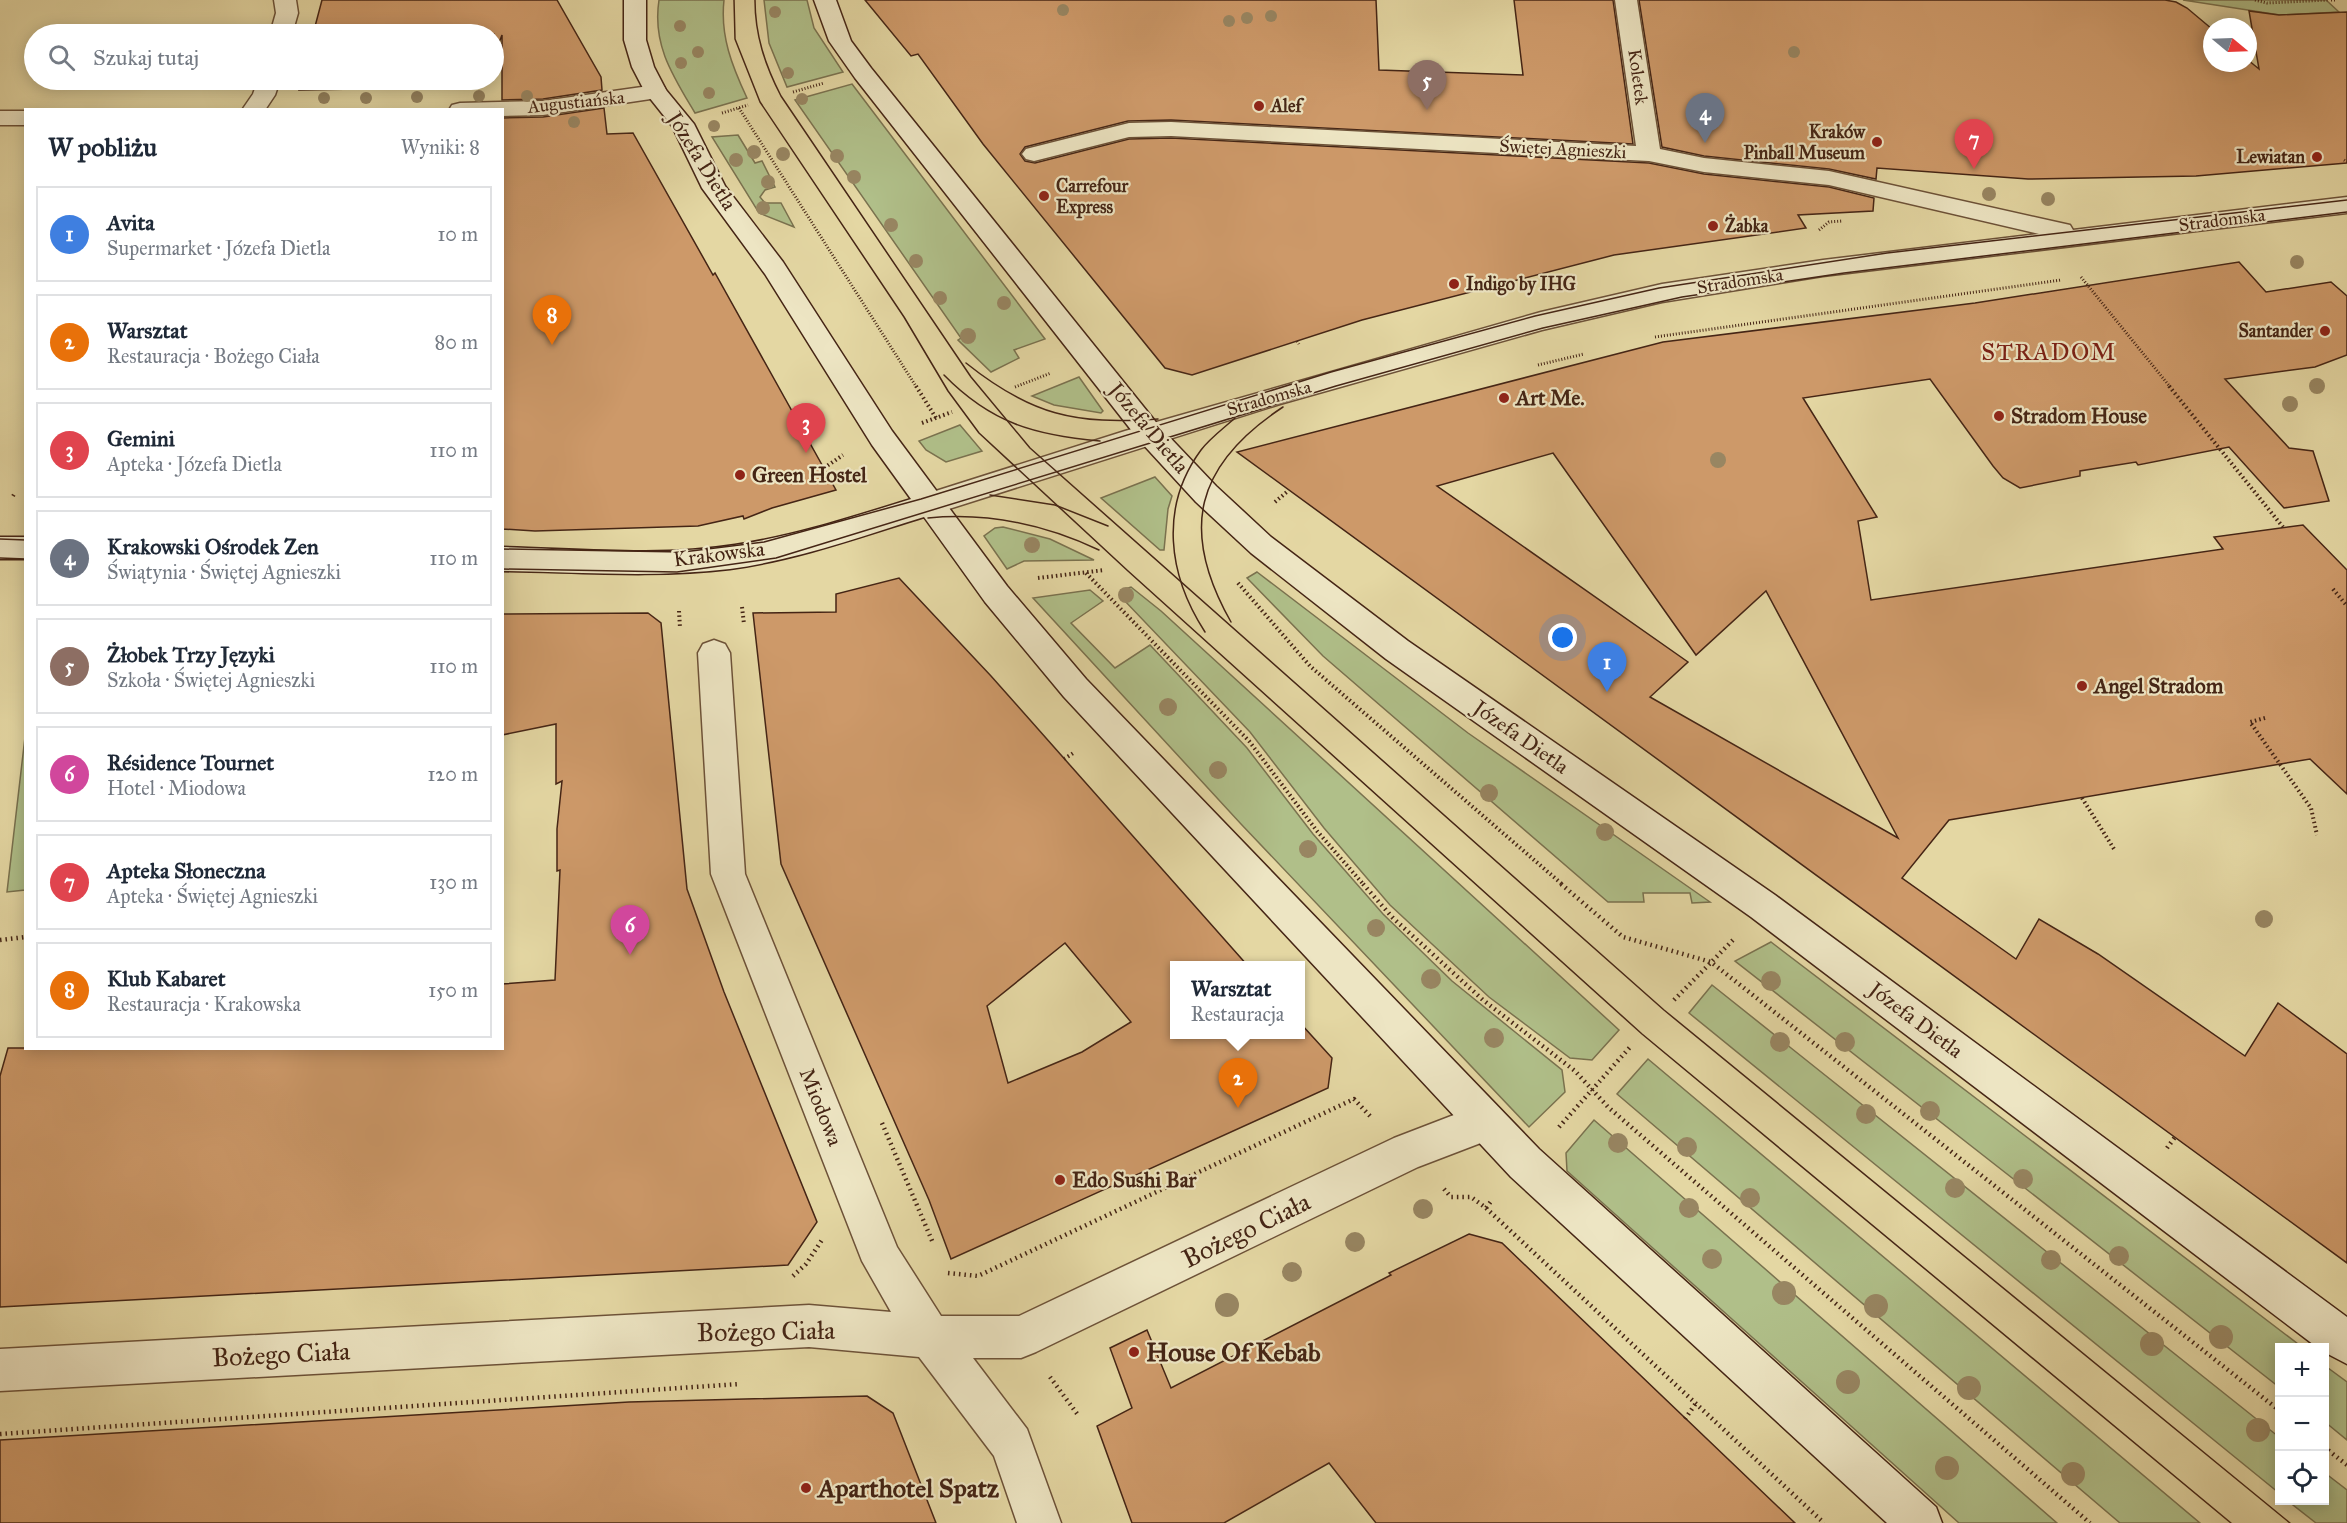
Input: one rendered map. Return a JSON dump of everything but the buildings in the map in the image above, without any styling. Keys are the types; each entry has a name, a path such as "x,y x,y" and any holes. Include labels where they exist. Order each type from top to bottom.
{"street":[{"path":"284,24 287,13 285,0"},
{"name":"Józefa Dietla","path":"635,0 633,12 635,40 643,67 656,92 682,124 698,150 714,188 774,268 882,438 996,594 1075,688 1525,1163 1920,1523"},
{"name":"Józefa Dietla","path":"825,0 834,28 846,49 1149,433 1206,494 1261,545 1388,643 1763,906 2347,1343"},
{"name":"Koletek","path":"1626,0 1650,154"},
{"path":"254,108 266,90"},
{"name":"Augustiańska","path":"504,109 543,108 656,92"},
{"path":"0,118 24,118"},
{"name":"Świętej Agnieszki","path":"1034,154 1129,130 1171,129 1650,154 1704,165 1829,178 2086,237"},
{"name":"Stradomska","path":"930,504 1149,433 1540,321 1662,293 1823,268 2347,205"},
{"name":"Krakowska","path":"504,559 680,561 717,558 802,542 930,504"},
{"path":"0,548 24,548"},
{"name":"Miodowa","path":"714,652 728,874 882,1261 930,1336 1012,1444 1039,1523"},
{"name":"Bożego Ciała","path":"0,1370 809,1326 930,1336 1021,1337 1408,1152 1485,1122"}],"path":[{"path":"2255,0 2267,3 2332,0"},
{"path":"739,108 936,418"},
{"path":"2072,279 2092,276"},
{"path":"2081,277 2283,527"},
{"path":"1651,338 2063,280"},
{"path":"1533,366 1587,353"},
{"path":"1015,387 1053,372"},
{"path":"919,424 952,412"},
{"path":"824,468 849,451"},
{"path":"1274,502 1288,491"},
{"path":"1032,578 1105,570"},
{"path":"1086,573 1249,741 1317,831 1393,918 1483,1000 1575,1071 1592,1091 2090,1523"},
{"path":"1235,580 1310,666 1623,937 1711,962 2275,1407"},
{"path":"2333,590 2347,606"},
{"path":"742,607 745,630"},
{"path":"2265,718 2250,722 2311,808 2317,836"},
{"path":"1064,759 1076,752"},
{"path":"2082,798 2114,849"},
{"path":"1674,1000 1740,934"},
{"path":"0,940 24,937"},
{"path":"1556,1130 1631,1046"},
{"path":"946,1273 978,1276 1354,1099 1372,1118"},
{"path":"881,1122 936,1251"},
{"path":"2166,1149 2175,1137"},
{"path":"1443,1188 1450,1197 1471,1197 1486,1208 1824,1523"},
{"path":"1486,1208 1495,1197"},
{"path":"0,1434 743,1383"},
{"path":"1685,1419 1696,1403"},
{"path":"2329,1450 2347,1465"}],"green space":[{"path":"659,0 724,0 724,26 728,50 747,98 695,113 666,60 659,31"},
{"path":"764,0 807,0 814,28 843,72 787,87 769,43"},
{"path":"2183,0 2326,0 2339,12 2280,15"},
{"path":"852,84 1045,339 1014,350 1019,358 991,372 958,340 961,338 795,100"},
{"path":"738,135 755,163 762,161 775,187 765,190 760,197 765,203 781,203 794,227 759,213 712,137"},
{"path":"1079,377 1103,411 1101,413 1054,405 1032,396"},
{"path":"960,425 982,451 946,462 926,450 919,441"},
{"path":"1155,477 1172,496 1168,509 1164,550 1160,550 1101,498"},
{"path":"1003,527 1050,539 1094,560 1024,561 1007,569 984,536 995,528"},
{"path":"1257,572 1468,733 1710,902 1692,903 1690,893 1643,893 1644,902 1608,902 1323,656 1247,578"},
{"path":"1131,587 1161,611 1619,1030 1592,1060 1570,1058 1489,997 1390,905 1324,828 1250,732 1122,598 1121,590"},
{"path":"1090,590 1103,601 1071,623 1115,668 1150,645 1247,748 1313,834 1383,914 1452,981 1562,1070 1565,1092 1529,1127 1241,824 1033,598"},
{"path":"24,746 24,890 7,892"},
{"path":"1771,942 2297,1343 2275,1343 2275,1384 1735,961"},
{"path":"1712,985 2275,1434 2275,1490 1689,1013"},
{"path":"1648,1059 2200,1523 2120,1523 1617,1094"},
{"path":"1594,1120 2057,1523 1959,1523 1567,1171 1566,1153"},
{"path":"2329,1369 2347,1382 2347,1440 2329,1425"},
{"path":"2329,1476 2347,1490 2347,1523 2316,1523 2293,1505 2329,1505"}],"tram line":[{"path":"734,0 735,39 760,102 904,317 948,391 979,433 1018,469"},
{"path":"755,0 755,13 762,50 781,96 971,377 1007,420"},
{"path":"1044,461 1331,372 1535,316 1659,288 1887,253 2347,200"},
{"path":"1057,472 1336,386 1543,328 1682,297 1844,273 2347,212"},
{"path":"966,363 1012,395 1055,413 1102,420 1158,419"},
{"path":"944,375 979,405 1007,420"},
{"path":"1231,622 1215,589 1205,558 1201,529 1204,502 1214,476 1230,452 1253,429 1283,407"},
{"path":"1181,582 1173,541 1174,518 1179,494 1201,450 1235,418"},
{"path":"1007,420 1054,435 1100,441"},
{"path":"1007,420 1030,448 1044,461"},
{"path":"1018,469 1044,461"},
{"path":"1044,461 1057,472"},
{"path":"504,549 683,552 764,542 921,499 1018,469"},
{"path":"1018,469 1030,480"},
{"path":"1030,480 1057,472"},
{"path":"1057,472 1181,582"},
{"path":"504,569 677,572 776,558 1030,480"},
{"path":"1030,480 1058,506"},
{"path":"990,495 1058,506"},
{"path":"1058,506 1108,526"},
{"path":"1058,506 1642,1034 2231,1523"},
{"path":"928,518 973,517 1016,522 1058,533 1099,550"},
{"path":"0,539 24,540"},
{"path":"0,558 24,559"},
{"path":"1181,582 1664,1010 2290,1523"},
{"path":"1181,582 1192,610 1205,632"}],"place":[{"name":"Alef","path":"1259,106"},
{"name":"Żłobek Trzy Języki","path":"1427,110"},
{"name":"Kraków Pinball Museum","path":"1877,142"},
{"name":"Krakowski Ośrodek Zen","path":"1705,143"},
{"name":"Lewiatan","path":"2317,157"},
{"name":"Apteka Słoneczna","path":"1974,169"},
{"name":"Carrefour Express","path":"1044,196"},
{"name":"Żabka","path":"1713,226"},
{"name":"Indigo by IHG","path":"1454,284"},
{"name":"Santander","path":"2325,331"},
{"name":"Klub Kabaret","path":"552,345"},
{"name":"Art Me.","path":"1504,398"},
{"name":"Stradom House","path":"1999,416"},
{"name":"Gemini","path":"806,453"},
{"name":"Green Hostel","path":"740,475"},
{"name":"Angel Stradom","path":"2082,686"},
{"name":"Avita","path":"1607,692"},
{"name":"Résidence Tournet","path":"630,955"},
{"name":"Warsztat","path":"1238,1108"},
{"name":"Edo Sushi Bar","path":"1060,1180"},
{"name":"House Of Kebab","path":"1134,1352"},
{"name":"Aparthotel Spatz","path":"806,1488"}],"district":[{"name":"STRADOM","path":"2049,352"}]}
